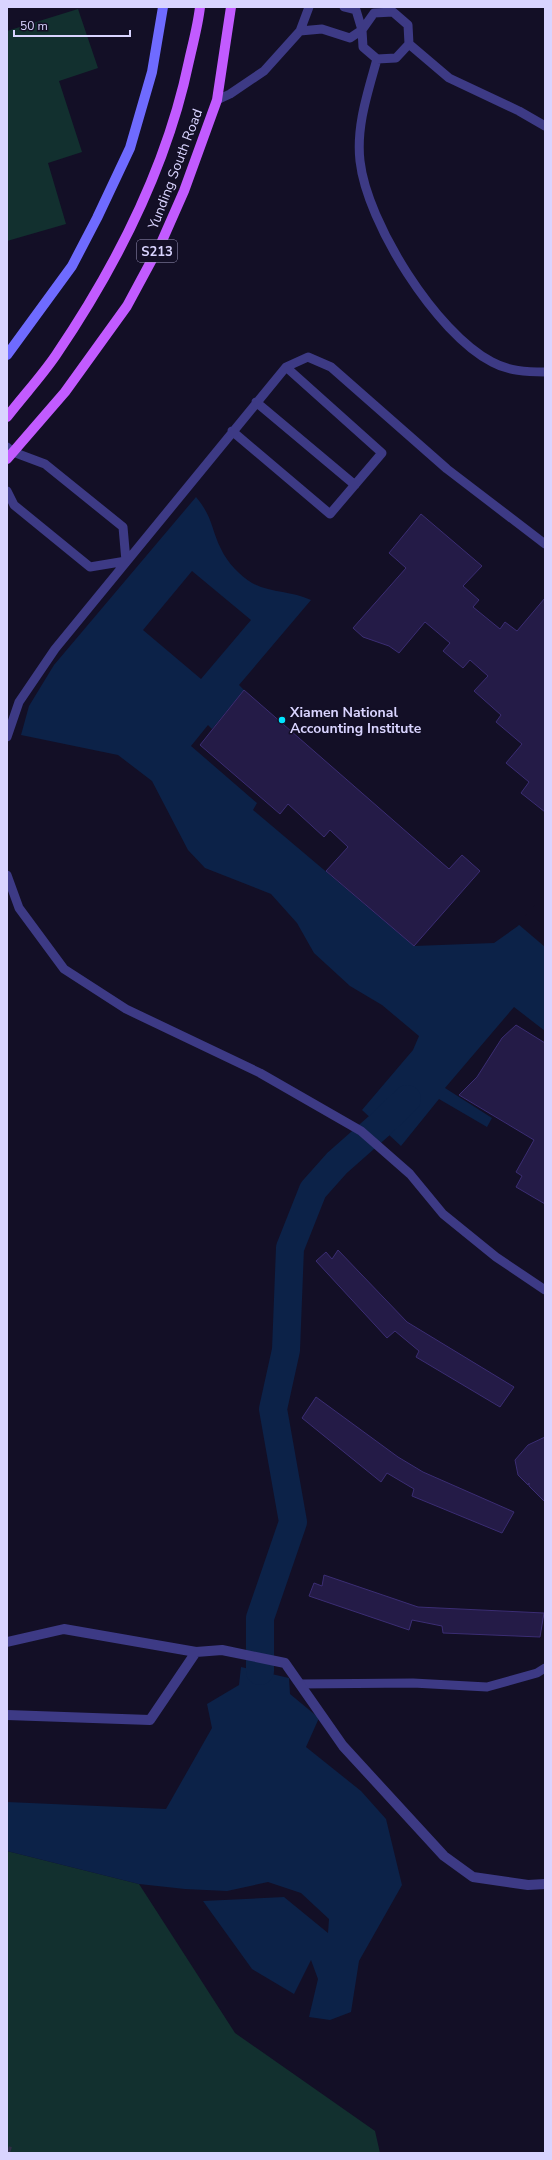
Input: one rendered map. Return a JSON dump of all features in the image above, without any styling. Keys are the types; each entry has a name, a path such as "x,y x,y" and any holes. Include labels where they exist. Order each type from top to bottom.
{"main road":[{"name":"Yunding South Road","path":"7,417 56,356 94,294 137,216 166,148 184,86 200,7"},
{"name":"Yunding South Road","path":"9,453 65,392 127,306 162,241 184,191 217,100 232,7"}],"street":[{"path":"7,354 72,266 97,218 130,148 152,72 163,7"},
{"path":"7,1642 64,1628 196,1652 222,1650 285,1663 343,1746 444,1856 473,1877 528,1885 545,1884"},
{"path":"7,1715 150,1720 196,1652"}],"lane":[{"path":"217,100 230,94 264,71 300,31 309,7"},
{"path":"300,31 322,29 350,38 362,30 374,13 393,10 408,25 409,44 396,58 377,60 363,47 362,30 356,10 344,7"},
{"path":"409,44 449,78 519,111 545,126"},
{"path":"377,60 362,114 360,160 368,194 387,239 425,298 464,343 492,362 523,372 545,372"},
{"path":"7,738 19,702 50,655 232,431 286,367 308,357 331,367 448,469 545,544"},
{"path":"232,431 330,514 382,453 286,367"},
{"path":"256,402 355,484"},
{"path":"9,453 45,464 123,527 126,561"},
{"path":"7,491 14,505 90,567 126,561"},
{"path":"7,876 19,908 64,969 126,1009 260,1073 361,1131 410,1174 443,1214 496,1257 545,1290"},
{"path":"300,1684 413,1684 486,1687 537,1672 545,1668"}],"green space":[{"path":"78,9 98,68 59,81 82,152 48,163 66,224 7,241 7,31"},
{"path":"7,1851 139,1884 235,2033 375,2131 380,2153 7,2153"}],"water":[{"path":"196,497 202,504 209,517 224,554 238,573 247,580 259,586 311,600 239,685 244,690 212,729 208,725 191,746 257,803 253,810 414,946 494,943 518,926 545,897 545,1031 514,1007 445,1088 492,1118 487,1127 439,1099 401,1146 362,1110 413,1050 419,1036 382,1005 350,986 314,953 297,923 271,894 205,868 188,850 152,781 118,755 21,735 29,706 54,665","holes":["192,571 251,620 201,679 143,630"]},
{"path":"241,1667 289,1678 290,1694 319,1718 306,1747 361,1791 386,1819 402,1885 359,1961 351,2012 330,2020 309,2017 318,1979 311,1960 294,1994 252,1969 203,1901 284,1897 328,1933 329,1919 301,1893 268,1882 227,1891 185,1889 139,1884 7,1851 7,1802 166,1809 212,1728 207,1704 239,1685"}],"pier":[{"path":"542,897 545,899 545,947 518,924"}],"building":[{"path":"421,514 482,566 463,586 479,600 473,607 500,629 505,622 517,631 545,598 545,812 521,793 529,782 506,763 522,744 496,722 501,715 474,691 488,676 470,660 463,668 443,651 450,643 425,622 399,653 389,646 363,637 353,628 406,568 389,553"},
{"path":"244,690 449,869 462,855 480,871 414,946 326,871 348,847 330,830 324,837 288,804 280,814 200,745"},
{"path":"516,1025 545,1043 545,1204 516,1187 522,1176 516,1172 534,1140 459,1095 477,1077 502,1038"},
{"path":"338,1250 407,1322 514,1387 500,1407 416,1357 419,1351 395,1331 387,1338 316,1261 326,1252 332,1259"},
{"path":"316,1397 398,1457 423,1472 514,1512 502,1533 412,1496 414,1489 387,1473 381,1482 302,1418"},
{"path":"545,1437 545,1502 529,1486 529,1483 528,1485 518,1475 515,1460 528,1445"},
{"path":"324,1575 418,1607 544,1613 540,1637 443,1633 442,1626 412,1620 409,1630 309,1596 314,1583 322,1586"}],"waterway":[{"path":"260,1671 260,1618 293,1522 273,1409 286,1350 290,1248 313,1190 337,1163 407,1099"}],"place":[{"name":"Xiamen National Accounting Institute","path":"282,720"}]}
